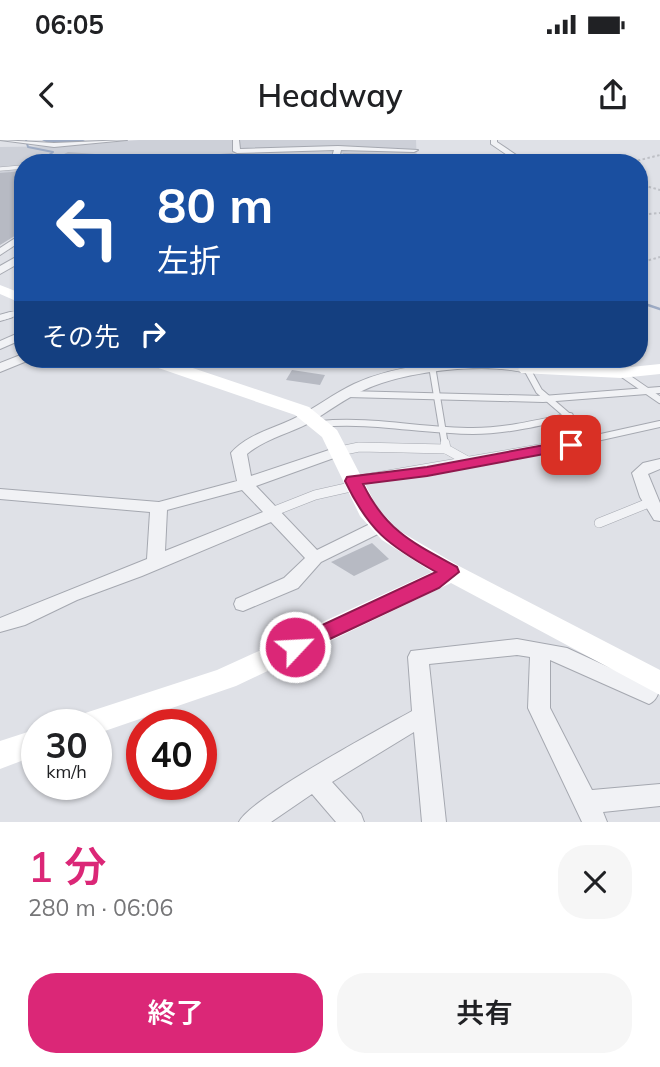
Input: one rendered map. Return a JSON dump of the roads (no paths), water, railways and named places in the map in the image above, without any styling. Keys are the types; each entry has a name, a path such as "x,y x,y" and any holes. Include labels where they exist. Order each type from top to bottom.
{"street":[{"path":"3,140 64,145 124,140"},
{"path":"236,140 237,151 302,147 414,150"},
{"path":"395,140 413,145 415,154"},
{"path":"494,140 493,143 510,154"},
{"path":"336,154 338,148"},
{"path":"177,368 291,406 315,420 340,451 368,511 380,526 418,554 659,683 649,695 573,658 517,647 418,657 434,822"},
{"path":"315,558 245,484 239,453 249,444 315,420 344,394 365,384 425,368"},
{"path":"564,368 621,373 660,369"},
{"path":"0,494 159,507 245,484 340,451"},
{"path":"660,464 648,466 640,473 650,502 660,516"},
{"path":"156,562 159,507"},
{"path":"0,625 16,622 70,595 140,571 273,513"},
{"path":"243,604 291,583 315,558 380,526"},
{"path":"112,716 226,678 432,583 450,572"},
{"path":"540,651 539,708 591,812 660,795"},
{"path":"251,822 422,716"},
{"path":"0,755 21,748"},
{"path":"315,780 352,822"}],"lane":[{"path":"432,368 440,429 446,449"},
{"path":"521,368 540,391 596,440"},
{"path":"621,373 660,400"},
{"path":"344,394 437,399 591,399 660,390"},
{"path":"315,420 464,431 520,427 570,416"},
{"path":"273,513 315,495 354,483 596,440 660,424"},
{"path":"340,451 359,447 446,449 471,463"},
{"path":"599,523 650,502"}],"waterway":[{"path":"26,140 28,147 53,152 50,154"},
{"path":"47,140 80,140"},
{"path":"648,305 660,309"}]}
